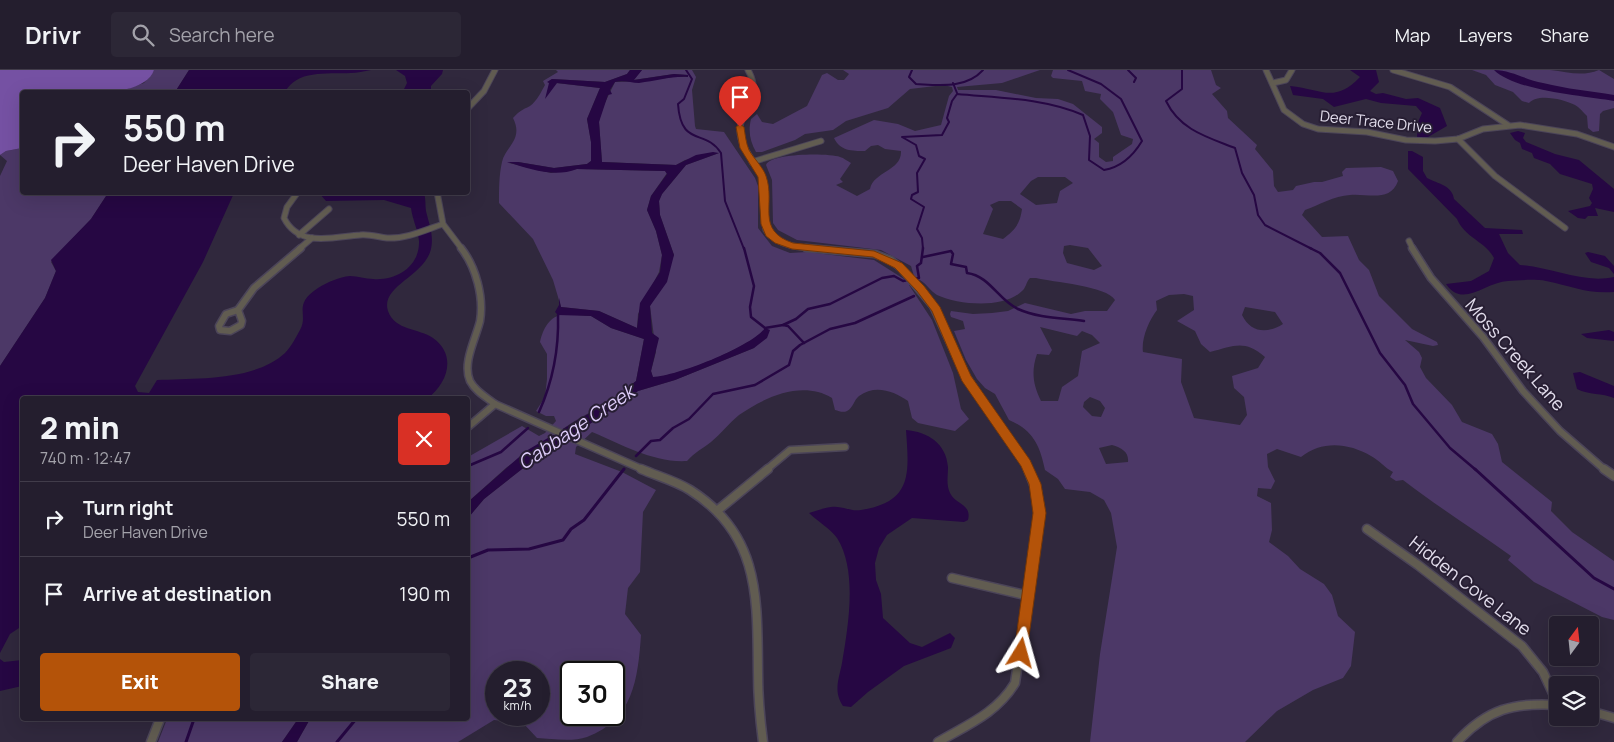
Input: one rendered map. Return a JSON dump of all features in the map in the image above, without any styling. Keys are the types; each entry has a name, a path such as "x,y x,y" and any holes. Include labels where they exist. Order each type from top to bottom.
{"street":[{"path":"470,106 484,91 495,70"},
{"path":"748,70 754,82 755,92 742,120 740,135 744,148 764,184 766,228 775,239 792,246 881,256 893,262 908,276 936,310 966,378 1025,463 1035,484 1040,513 1019,672 1010,694 992,712 938,742"},
{"name":"Deer Trace Drive","path":"1266,70 1273,83 1278,102 1284,110 1294,119 1309,126 1328,131 1366,132 1415,141 1458,139 1483,129 1508,125 1559,130 1614,147"},
{"path":"1273,83 1285,81 1291,75 1292,70"},
{"path":"1393,70 1450,87 1508,125"},
{"path":"1458,139 1475,157 1513,190 1565,228"},
{"path":"752,162 822,141"},
{"path":"296,195 287,207 284,218 287,226 299,235 312,238 360,235 393,238 443,224"},
{"path":"438,195 443,224 469,258 478,280 480,318 469,357 468,373 477,391 495,404 690,490 718,510 743,543 756,579 759,708 763,742"},
{"path":"299,235 329,209"},
{"path":"238,310 254,288 312,238"},
{"name":"Moss Creek Lane","path":"1409,241 1418,261 1434,285 1481,334 1525,393 1579,448 1614,476"},
{"path":"470,425 495,404"},
{"path":"718,510 790,450 845,448"},
{"name":"Hidden Cove Lane","path":"1366,529 1418,565 1522,646 1543,672 1549,685"},
{"path":"952,578 1029,596"},
{"path":"1457,742 1476,723 1508,706 1549,704"},
{"path":"1599,714 1614,718"},
{"path":"151,742 159,721"}],"shaded area":[{"path":"0,70 154,70 146,80 133,87 120,90 20,90 20,148 6,151 0,155"},
{"path":"154,70 189,70 176,90 124,90 144,83"},
{"path":"556,70 630,70 627,74 605,82 552,79 548,82 550,83 546,97 556,83 600,88 587,119 591,142 591,161 587,164 554,168 518,162 509,163 551,173 577,169 665,171 667,173 651,196 647,210 656,231 662,255 659,272 638,314 637,328 599,311 561,307 553,280 533,239 499,203 502,162 513,143 516,132 513,118 535,102 545,85 543,81 558,72"},
{"path":"642,70 692,70 696,77 692,90 696,129 724,132 755,178 758,186 758,228 772,246 790,253 807,252 874,260 904,279 914,276 911,266 881,250 797,240 778,230 773,223 772,180 766,165 770,161 788,156 824,155 841,157 851,163 840,179 843,182 836,185 857,196 870,189 877,178 897,163 901,151 885,149 878,145 871,146 865,151 851,150 840,146 834,138 874,120 898,124 915,131 941,125 949,96 953,91 952,87 944,85 910,89 888,108 846,121 833,130 805,134 795,140 762,152 756,152 752,144 750,136 751,119 757,114 762,122 773,124 807,106 822,75 827,73 838,80 844,80 849,74 843,70 1040,70 1002,83 957,87 958,90 996,90 1036,98 1058,99 1073,104 1102,127 1102,133 1094,139 1099,143 1099,157 1106,162 1113,161 1113,157 1132,144 1133,139 1121,135 1113,112 1100,99 1101,94 1085,91 1082,81 1053,78 1051,76 1053,70 1211,70 1216,85 1221,88 1212,94 1227,111 1228,118 1257,145 1255,149 1273,171 1274,186 1278,192 1293,190 1296,186 1343,176 1342,172 1346,168 1381,167 1393,171 1398,181 1390,192 1384,195 1338,197 1305,210 1302,215 1322,237 1348,236 1359,260 1369,270 1379,296 1412,329 1437,342 1438,345 1433,346 1405,340 1419,352 1422,358 1420,367 1426,378 1452,405 1462,422 1492,434 1498,444 1502,462 1552,502 1551,511 1572,532 1614,561 1614,620 1602,617 1534,582 1508,560 1511,556 1403,480 1396,481 1390,477 1393,472 1363,452 1354,448 1336,445 1318,448 1301,457 1277,449 1267,454 1268,467 1275,481 1271,489 1258,488 1257,496 1271,503 1272,530 1269,542 1288,556 1300,569 1324,584 1332,595 1338,616 1355,632 1351,666 1343,678 1313,690 1277,711 1245,742 1090,742 1100,654 1117,547 1111,513 1104,500 1090,492 1065,489 1058,479 1045,470 1041,453 1030,434 1009,420 995,394 985,388 977,379 966,360 954,331 965,329 963,321 951,317 950,314 951,311 973,314 1008,311 1025,303 1071,314 1085,311 1107,311 1115,300 1102,291 1091,288 1030,278 1023,290 1014,297 993,303 969,303 937,295 920,280 909,285 932,320 953,373 961,409 969,419 955,431 918,423 912,418 908,401 897,394 884,390 865,392 857,398 849,410 844,412 835,410 832,398 820,393 796,391 772,397 749,408 687,461 675,461 651,456 592,432 576,447 575,454 622,472 656,490 643,512 640,572 628,588 625,614 641,635 635,682 625,707 625,661 560,661 560,726 607,726 602,730 587,737 575,739 537,738 526,726 550,726 550,661 485,661 485,726 458,742 297,742 309,721 470,721 470,516 484,499 536,458 559,445 638,391 675,380 754,348 761,334 737,348 680,372 653,378 651,371 656,352 650,306 674,255 660,215 659,201 662,194 686,165 719,153 685,160 676,165 602,162 600,113 615,82 688,77 688,75 674,74 633,80","holes":["1038,177 1065,177 1073,183 1060,191 1057,203 1036,205 1020,194 1031,181","999,201 1011,201 1022,209 1016,226 1003,239 983,234 993,209 990,205","1064,246 1088,248 1102,266 1094,270 1067,263 1063,253","1184,294 1193,296 1194,310 1177,321 1195,331 1201,344 1210,352 1232,346 1245,346 1258,351 1265,357 1258,368 1232,376 1234,388 1244,397 1247,415 1240,425 1194,418 1181,382 1182,359 1143,352 1146,330 1157,310 1156,301 1169,295","1245,307 1275,312 1283,324 1271,329 1260,330 1250,325 1242,315","1040,327 1077,336 1082,331 1092,335 1100,343 1082,351 1078,376 1062,387 1058,401 1041,401 1036,389 1034,366 1037,354 1049,355 1052,350","1090,397 1100,401 1105,408 1101,417 1092,416 1083,407 1084,402","1112,445 1126,453 1128,462 1106,464 1099,448"]},
{"path":"1472,70 1550,70 1581,74 1599,70 1614,79 1614,108 1603,111 1600,114 1599,131 1593,132 1588,128 1587,116 1575,105 1551,98 1538,98 1529,103 1522,101 1513,92 1495,85 1486,75"},
{"path":"20,148 20,195 107,195 91,219 51,262 56,271 45,298 0,366 0,176 7,161 0,155 6,151"},
{"path":"559,315 591,316 611,328 644,339 636,381 615,398 573,422 507,467 470,500 470,456 522,426 539,436 545,433 556,421 554,416 546,416 536,411 545,397 547,379 547,354 540,342 548,324"},
{"path":"166,721 297,721 282,742 158,742"}],"water":[{"path":"189,70 371,70 304,77 290,85 286,90 176,90"},
{"path":"396,70 443,70 442,74 431,86 431,90 401,90 407,83 405,76"},
{"name":"Cabbage Creek","path":"630,70 642,70 634,80 674,74 688,75 688,77 639,83 615,82 610,90 612,94 608,95 599,122 602,162 676,165 696,155 713,152 719,153 686,165 662,194 659,201 660,215 674,255 667,282 650,306 652,333 659,338 651,371 653,377 679,372 713,359 745,344 765,328 770,330 767,338 754,348 675,380 638,391 559,445 536,458 484,499 470,516 470,500 526,451 615,398 636,381 644,339 611,328 591,316 558,315 555,312 559,305 559,298 561,307 599,311 637,328 640,303 660,272 662,255 656,231 647,210 651,196 667,174 665,171 577,169 568,172 551,173 507,162 554,168 587,164 591,161 591,142 587,119 600,88 557,83 545,99 549,83 547,82 552,79 605,82 627,74"},
{"path":"1350,70 1376,70 1379,82 1370,91 1376,94 1383,93 1406,99 1418,98 1440,108 1447,126 1428,137 1417,137 1418,122 1422,113 1416,106 1381,103 1366,99 1334,107 1323,99 1293,95 1290,86 1327,93 1343,90 1360,77"},
{"path":"1518,131 1525,133 1523,138 1526,142 1555,154 1579,160 1614,189 1614,212 1595,208 1598,216 1588,216 1585,219 1578,218 1568,211 1590,206 1592,203 1589,198 1593,189 1592,184 1560,174 1550,164 1534,158 1532,153 1522,149 1520,143 1510,133"},
{"path":"1408,151 1423,157 1423,171 1427,178 1447,188 1453,194 1454,199 1485,228 1522,230 1523,234 1499,234 1508,253 1520,265 1579,277 1602,279 1614,277 1614,292 1587,291 1546,281 1532,280 1499,282 1467,294 1453,291 1446,284 1471,281 1489,271 1494,258 1486,247 1465,231 1457,219 1408,169"},
{"path":"107,195 233,195 203,262 135,386 138,392 149,393 157,380 207,378 258,369 272,362 289,348 302,324 305,299 318,288 334,280 353,276 382,279 398,274 411,265 416,258 419,241 411,208 384,200 326,201 321,195 424,195 432,234 431,249 421,267 390,295 387,302 388,311 391,317 402,326 433,338 445,352 447,369 440,385 430,396 20,396 20,627 10,634 0,653 0,366 45,298 56,271 51,260 91,219"},
{"path":"1585,253 1605,256 1614,266 1614,274 1609,268 1591,262"},
{"path":"1609,330 1614,332 1614,341 1587,338 1581,334"},
{"path":"1580,372 1614,386 1614,398 1577,389 1573,373"},
{"path":"906,430 922,433 940,445 947,459 950,493 966,508 969,515 968,520 964,522 912,518 887,535 879,548 875,563 883,618 910,643 922,647 950,633 955,638 951,648 904,666 851,707 843,706 837,690 849,616 850,599 847,566 837,538 809,513 835,507 861,510 878,506 899,493 907,472"},
{"path":"0,659 4,662 20,660 20,686 0,691"},
{"path":"297,721 309,721 297,742 282,742"}],"waterway":[{"path":"686,70 692,79 684,99 678,104 680,118 684,127 689,132 708,141 721,153 725,201 744,249"},
{"path":"912,70 909,77 916,84 953,84"},
{"path":"953,84 969,80 983,70"},
{"path":"923,248 922,238 917,229 924,207 911,199 912,195 918,192 917,173 925,159 919,156 916,145 902,137 942,135 949,122 947,118 952,101 957,94 1037,102 1068,109 1083,115 1090,136 1089,160 1104,170 1122,163 1135,151 1142,141 1121,99 1101,84 1068,70"},
{"path":"1128,70 1136,78 1134,82"},
{"path":"1182,70 1182,89 1166,101 1172,111 1195,131 1235,148 1242,173 1254,195 1258,215 1265,225 1312,249"},
{"path":"1499,70 1525,82 1540,86 1614,98"},
{"path":"953,84 957,93"},
{"path":"744,248 754,286 750,307 751,317 765,328 783,325"},
{"path":"783,325 796,319 808,309 830,304 882,278 894,276 903,281 919,278 917,266 921,263 923,248"},
{"path":"1312,249 1320,253 1340,273 1380,353 1405,385 1413,404 1450,448 1476,470"},
{"path":"923,257 951,251 953,254 951,264 966,267 967,273 975,275 988,283 1005,300 1018,309 1042,316 1084,321"},
{"path":"804,343 830,329 855,323 914,296"},
{"path":"539,412 548,389 554,365 558,315"},
{"path":"783,325 788,326 804,343"},
{"path":"636,456 651,441 660,440 673,428 689,419 713,394 755,385 789,365 793,351 804,343"},
{"path":"470,465 501,452 528,428"},
{"path":"470,557 488,550 529,549 563,540 571,529 584,520 624,469"},
{"path":"1475,469 1594,578 1614,589"},
{"path":"186,742 193,721"},
{"path":"337,742 354,721"}],"route":[{"path":"740,127 744,148 759,171 764,184 765,224 769,234 778,241 792,246 874,254 888,258 898,266 928,297 943,324 966,378 1032,476 1040,513 1021,653"}]}
